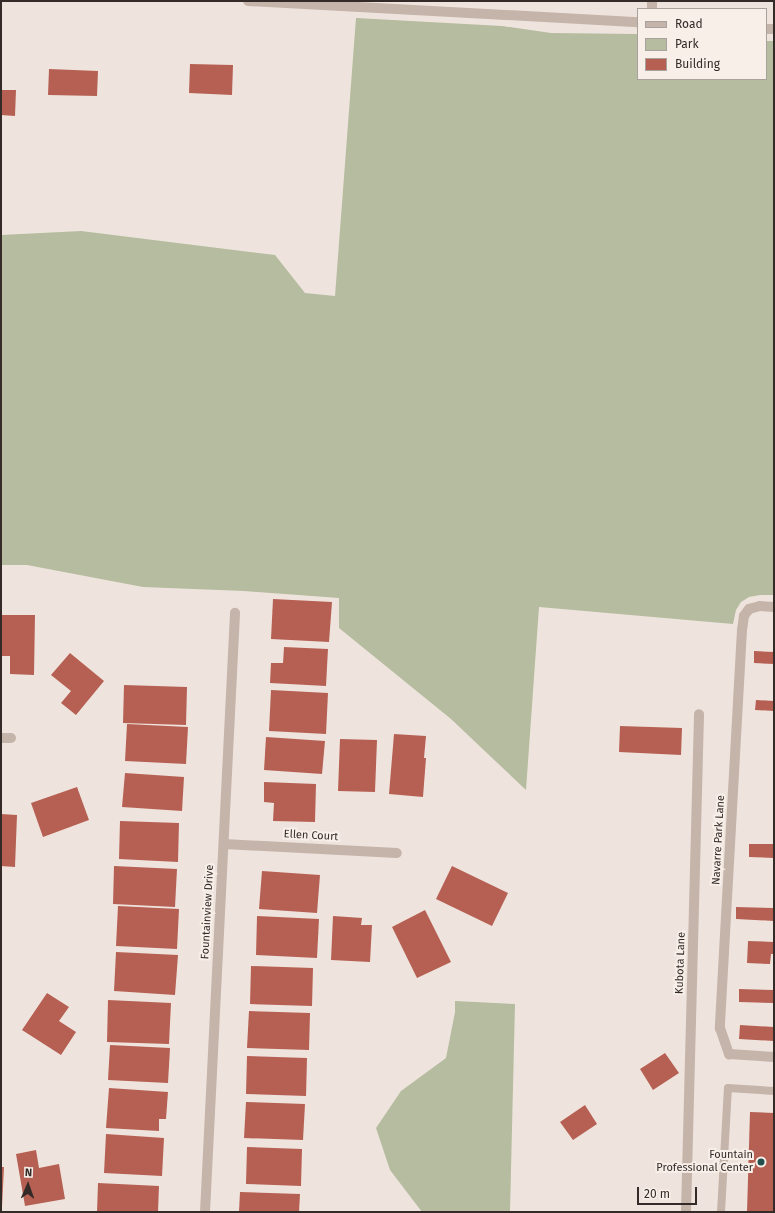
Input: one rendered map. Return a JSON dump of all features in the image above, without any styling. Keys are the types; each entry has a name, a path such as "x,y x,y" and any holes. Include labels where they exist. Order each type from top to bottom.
{"street":[{"path":"248,1 637,22"},
{"name":"Navarre Park Lane","path":"774,606 760,606 749,609 744,616 742,630 720,1028 729,1054 774,1057"},
{"name":"Fountainview Drive","path":"205,1212 235,612"},
{"name":"Kubota Lane","path":"686,1212 699,714"},
{"name":"Ellen Court","path":"224,844 397,853"}],"lane":[{"path":"721,1212 728,1088 774,1091"}],"green space":[{"path":"356,18 502,26 551,33 637,34 637,80 767,80 767,41 774,41 774,595 749,597 741,602 736,610 733,624 539,607 526,790 451,719 339,628 339,598 244,591 143,587 27,565 1,565 1,235 81,231 275,255 305,293 335,296"},
{"path":"455,1001 515,1004 510,1212 422,1212 390,1170 376,1128 401,1091 446,1058 455,1012"}],"building":[{"path":"190,64 233,65 232,95 189,93"},
{"path":"49,69 98,71 97,96 48,95"},
{"path":"1,90 16,90 15,116 1,115"},
{"path":"273,599 332,602 329,642 271,639"},
{"path":"1,615 35,615 34,675 10,674 10,656 1,656"},
{"path":"284,647 328,649 326,686 270,683 271,663 283,663"},
{"path":"754,651 774,652 774,664 754,663"},
{"path":"70,653 104,681 76,715 61,703 71,691 51,675"},
{"path":"124,685 187,687 186,725 123,723"},
{"path":"271,690 328,693 326,734 269,731"},
{"path":"756,700 774,701 774,711 755,710"},
{"path":"127,724 188,727 186,764 125,761"},
{"path":"620,726 682,728 681,755 619,752"},
{"path":"394,734 426,736 423,797 389,794"},
{"path":"266,737 325,741 322,774 264,770"},
{"path":"340,739 377,740 375,792 338,791"},
{"path":"125,773 184,777 182,811 122,807"},
{"path":"264,782 316,784 315,822 273,821 274,803 264,802"},
{"path":"77,787 89,820 43,837 31,803"},
{"path":"1,814 17,815 15,867 1,866"},
{"path":"120,821 179,823 178,862 119,859"},
{"path":"749,844 774,844 774,858 749,857"},
{"path":"114,866 177,869 175,907 113,904"},
{"path":"452,866 508,893 492,926 436,899"},
{"path":"262,871 320,875 317,913 259,909"},
{"path":"118,906 179,909 177,949 116,946"},
{"path":"736,907 774,908 774,921 736,919"},
{"path":"425,910 451,962 417,978 392,927"},
{"path":"257,916 319,919 317,958 256,955"},
{"path":"333,916 362,918 361,925 372,925 370,962 331,960"},
{"path":"748,941 774,942 774,954 771,954 770,964 747,963"},
{"path":"116,952 178,955 175,995 114,991"},
{"path":"251,966 313,968 312,1006 250,1004"},
{"path":"739,989 774,990 774,1003 739,1002"},
{"path":"47,993 69,1007 59,1021 76,1032 61,1055 22,1030"},
{"path":"108,1000 171,1003 169,1044 107,1042"},
{"path":"249,1011 310,1013 309,1050 247,1048"},
{"path":"740,1025 774,1027 774,1041 739,1039"},
{"path":"110,1045 170,1048 168,1083 108,1080"},
{"path":"665,1053 679,1073 653,1090 640,1069"},
{"path":"247,1056 307,1058 306,1096 246,1094"},
{"path":"109,1088 168,1092 166,1119 159,1119 159,1131 106,1128"},
{"path":"246,1102 305,1104 303,1140 244,1138"},
{"path":"585,1105 597,1124 573,1140 560,1122"},
{"name":"Fountain Professional Center","path":"750,1112 774,1113 774,1212 747,1212"},
{"path":"106,1134 164,1138 162,1176 104,1173"},
{"path":"247,1147 302,1149 301,1186 246,1184"},
{"path":"36,1150 39,1168 59,1164 65,1199 25,1206 16,1154"},
{"path":"1,1167 4,1167 2,1207 1,1207"},
{"path":"98,1183 159,1186 158,1212 97,1212"},
{"path":"240,1192 300,1194 299,1212 239,1212"}],"place":[{"name":"Fountain Professional Center","path":"761,1162"}]}
